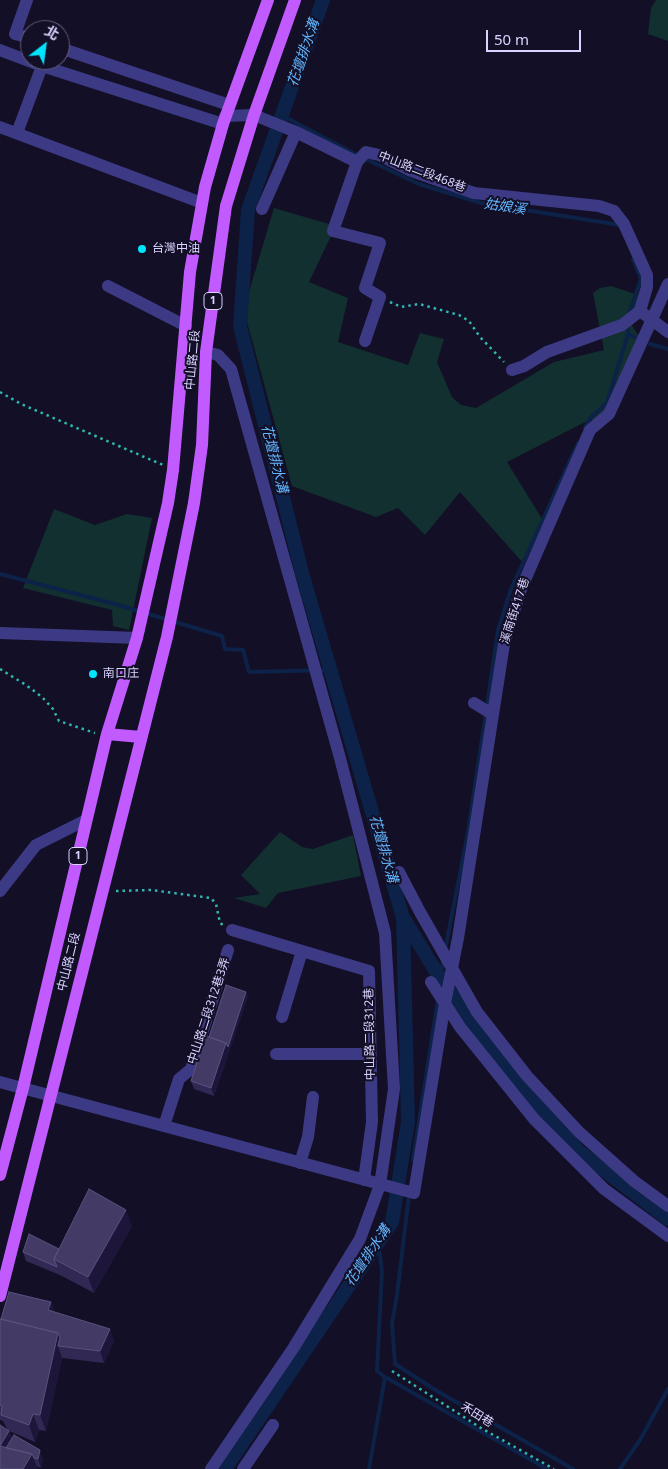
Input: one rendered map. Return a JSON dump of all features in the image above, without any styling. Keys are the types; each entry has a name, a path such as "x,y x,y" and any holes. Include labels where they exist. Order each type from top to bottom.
{"main road":[{"name":"中山路二段","path":"0,1176 23,1088 107,734 138,633 168,504 173,470 190,272 204,187 226,115 268,0"},
{"name":"中山路二段","path":"0,1296 167,637 194,503 202,446 206,352 226,206 254,115 295,0"},
{"path":"107,734 141,737"}],"street":[{"path":"20,35 15,34 27,0"},
{"path":"0,50 20,58"},
{"path":"70,52 226,115"},
{"path":"17,133 41,70"},
{"path":"57,70 226,115 254,115 296,132 357,162 333,232 380,243 366,288 380,297 365,341"},
{"path":"0,127 202,202"},
{"path":"262,209 296,132"},
{"name":"中山路二段468巷","path":"357,162 366,152 379,154 409,170 474,193 599,206 614,212 624,224 647,275 648,287 640,311"},
{"name":"溪南街417巷","path":"380,1185 414,1193 445,1003 458,938 504,644 520,589 590,430 609,414 668,284"},
{"path":"108,286 186,326"},
{"path":"512,370 524,366 547,352 622,325 640,311 668,332"},
{"path":"206,352 218,355 230,369 340,758 385,933 394,1089 380,1185 360,1240 294,1347 211,1469"},
{"path":"0,633 138,633"},
{"path":"474,703 492,714"},
{"path":"0,891 36,845 86,820"},
{"path":"399,872 477,1012 534,1083 579,1132 634,1181 668,1206"},
{"name":"中山路二段312巷","path":"232,930 369,971 372,1122 364,1180"},
{"name":"中山路二段312巷3弄","path":"164,1126 179,1079 191,1068 228,950"},
{"path":"282,1016 302,951"},
{"path":"431,982 460,1027 534,1119 604,1189 668,1236"},
{"path":"276,1054 370,1054"},
{"path":"0,1082 380,1185"},
{"path":"300,1163 308,1136 313,1097"},
{"path":"243,1469 272,1425"}],"path":[{"path":"380,297 402,307 419,304 459,315 469,321 480,336 512,370"},
{"path":"0,392 21,404 173,470"},
{"path":"0,669 42,697 53,709 59,721 93,733 107,734"},
{"path":"102,891 151,890 211,898 216,904 216,913 220,923 232,930"},
{"name":"禾田巷","path":"392,1371 481,1428 554,1469"}],"green space":[{"path":"656,0 668,0 668,41 648,34 651,8"},
{"path":"274,208 329,224 331,236 309,282 348,298 338,342 408,365 420,333 444,339 437,362 452,397 461,405 476,408 554,362 604,350 593,293 600,288 611,286 644,297 631,324 642,341 604,420 589,420 507,462 544,522 524,564 460,492 425,535 398,508 376,517 292,486 247,322 248,295"},
{"path":"54,509 95,525 127,514 152,518 129,630 113,626 112,610 23,588"},
{"path":"280,832 302,847 313,849 353,835 361,876 278,893 266,908 234,898 260,894 241,875"}],"building":[{"path":"226,985 246,992 228,1047 226,1043 209,1037"},
{"path":"206,1036 226,1043 211,1088 191,1081"},
{"path":"89,1189 126,1210 88,1277 54,1259"},
{"path":"29,1234 59,1249 54,1259 57,1267 23,1252"},
{"path":"9,1292 51,1302 48,1310 110,1329 100,1351 58,1346 60,1337 58,1333 1,1319"},
{"path":"0,1319 58,1333 40,1415 33,1414 29,1425 1,1415"},
{"path":"0,1425 9,1431 0,1446"},
{"path":"14,1435 40,1450 38,1459 34,1458 32,1454 6,1448"},
{"path":"0,1446 32,1454 23,1469 0,1469"}],"waterway":[{"name":"花壇排水溝","path":"225,1469 392,1222 408,1122 403,918 302,573 240,326 248,210 323,0"},
{"name":"姑娘溪","path":"283,116 355,154 419,184 481,203 620,225"},
{"name":"姑娘溪","path":"629,314 641,279 633,259"},
{"name":"姑娘溪","path":"628,326 628,334 637,338"},
{"path":"585,428 590,418 607,403 628,334"},
{"name":"姑娘溪","path":"650,344 668,349"},
{"path":"487,706 498,630 511,589 578,443"},
{"path":"0,574 115,604 222,636 225,649 243,650 249,672 330,670"},
{"path":"445,950 467,838 486,713"},
{"name":"花壇排水溝","path":"404,919 440,978 517,1084 579,1151 668,1219"},
{"name":"花壇排水溝","path":"439,987 443,960"},
{"path":"413,1160 438,999"},
{"path":"409,1195 392,1324 395,1364 437,1391 573,1469"},
{"path":"369,1469 385,1377 377,1371 382,1271 378,1242"},
{"path":"385,1377 547,1469"},
{"path":"620,1469 640,1440 668,1389"}],"place":[{"name":"台灣中油","path":"142,249"},
{"name":"南口庄","path":"93,674"}]}
